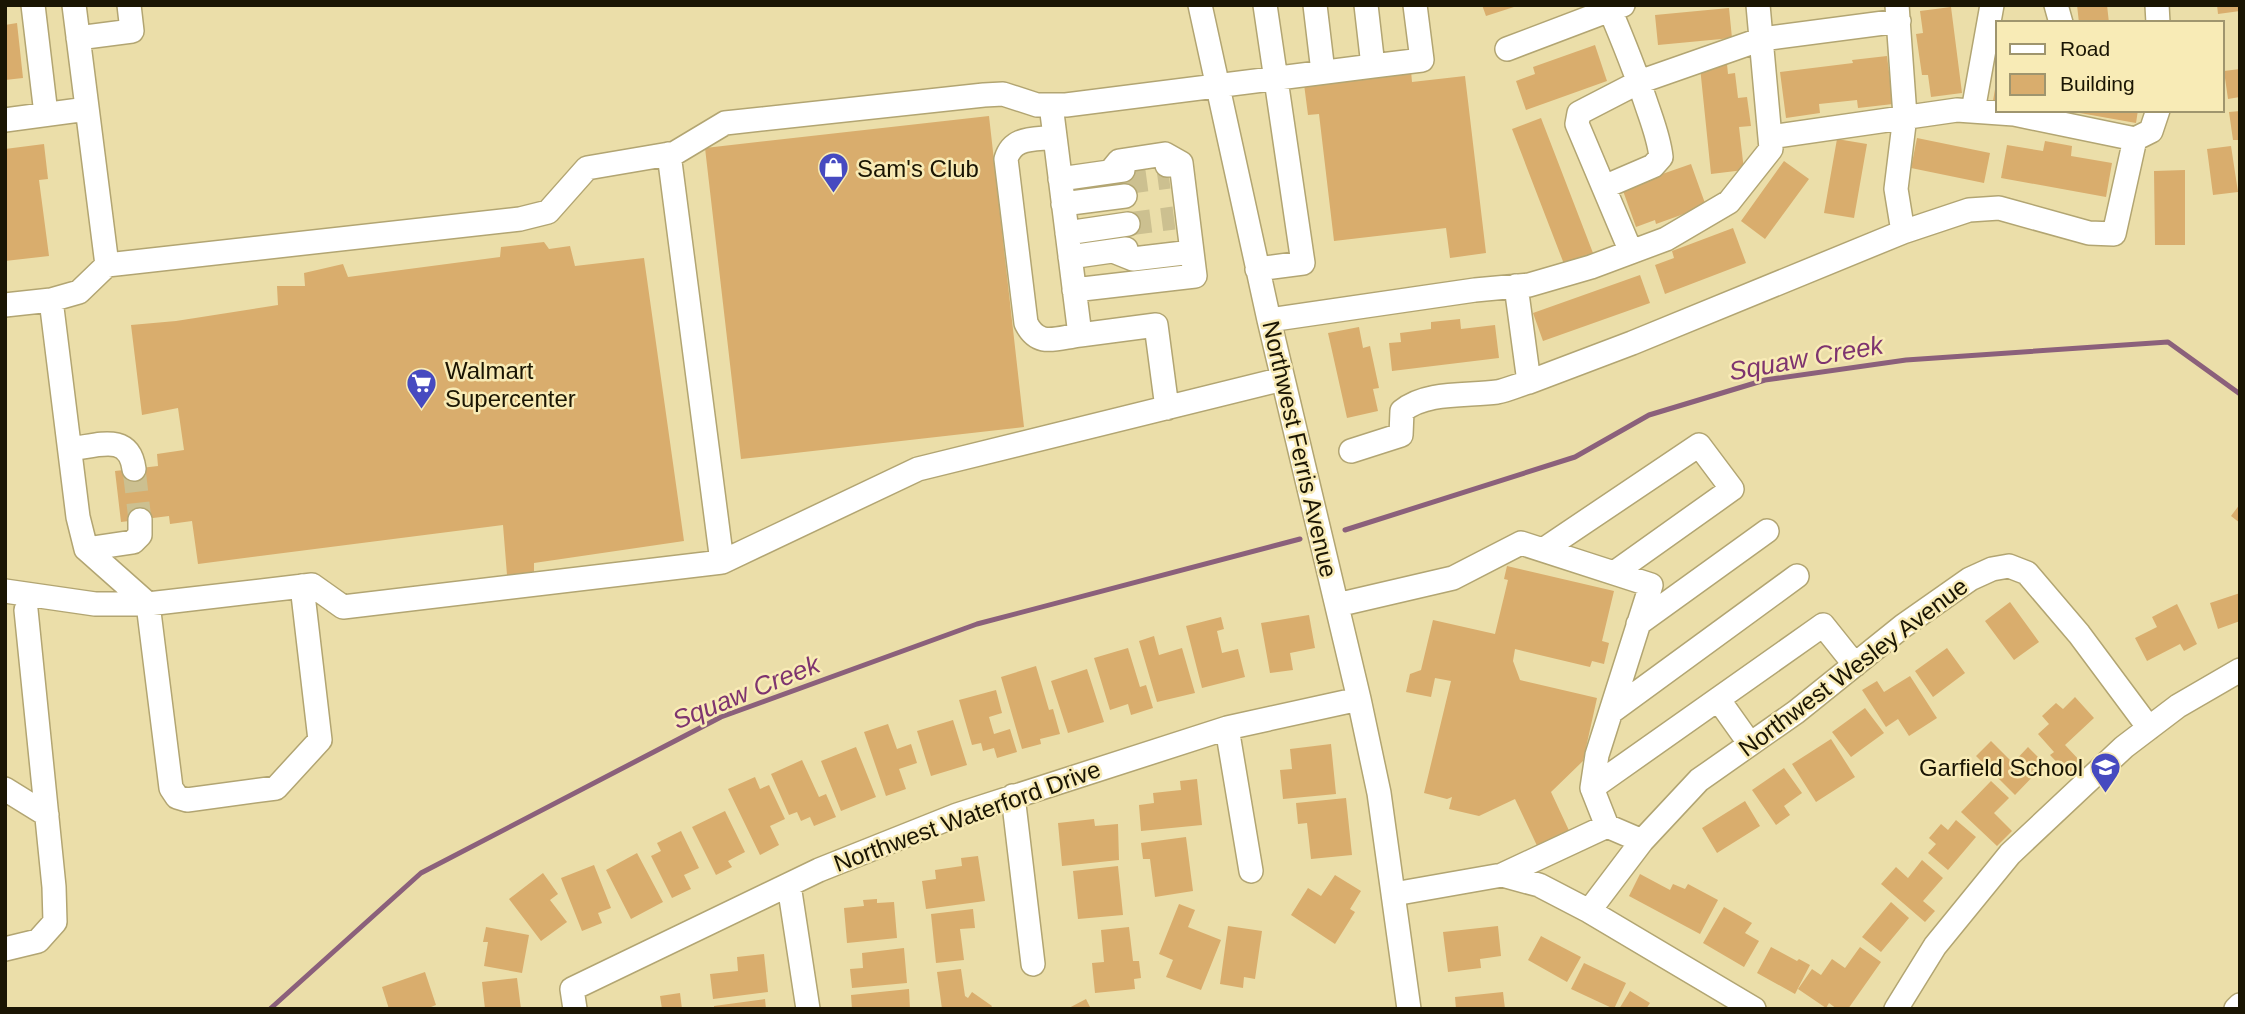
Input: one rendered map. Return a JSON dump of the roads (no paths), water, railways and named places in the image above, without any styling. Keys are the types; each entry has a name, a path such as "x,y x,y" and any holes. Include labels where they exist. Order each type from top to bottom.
{"street":[{"path":"33,5 46,114"},
{"path":"74,5 107,265"},
{"path":"78,38 132,31 129,5"},
{"name":"Northwest Ferris Avenue","path":"1200,5 1257,270 1379,793 1409,1009"},
{"path":"1257,270 1303,263 1265,5"},
{"path":"1314,5 1323,72"},
{"path":"1366,5 1373,66"},
{"path":"5,305 51,300 79,292 107,265 520,219 548,212 587,168 669,155 725,123 984,95 1003,94 1037,105 1051,105 1422,60 1415,5"},
{"path":"1269,320 1475,290 1529,285 1666,239 1729,202 1771,149 1758,5"},
{"path":"1973,111 1992,5"},
{"path":"1507,49 1614,7 1660,143 1661,156 1653,166 1604,187"},
{"path":"1631,251 1577,124 1579,113 1639,82 1762,39 1898,13 1905,116 1896,189 1903,232"},
{"path":"1051,105 1080,335"},
{"path":"5,120 87,109"},
{"path":"1770,137 1957,110 2014,114 2134,139 2151,131 2157,112"},
{"path":"1055,137 1016,142 1009,149 1006,159 1026,323 1031,334 1041,340 1156,325 1167,408"},
{"path":"1351,451 1401,435 1402,411 1412,403 1501,391 1529,382 1632,343 1903,232 1969,210 1999,208 2089,233 2114,234 2134,139"},
{"path":"1062,191 1120,180 1119,161 1166,154 1176,176 1183,233 1195,276 1074,290"},
{"path":"669,155 722,562"},
{"path":"1125,240 1133,259 1183,233"},
{"path":"1069,245 1125,240"},
{"path":"1069,245 1125,240"},
{"path":"1516,286 1529,382"},
{"path":"51,300 78,517 86,549 148,604 171,788 177,797 187,800 276,788 320,740 302,586"},
{"path":"5,590 95,604 148,604 312,584 343,607 722,562 918,469 1283,379"},
{"path":"70,449 116,443 126,448 132,457 134,468"},
{"path":"1543,550 1699,445 1731,489 1614,573"},
{"path":"86,549 133,542 140,535 140,520"},
{"path":"1638,624 1767,531"},
{"path":"1337,605 1453,578 1521,543 1651,585 1597,755 1592,788 1607,826 1642,841"},
{"name":"Northwest Wesley Avenue","path":"1589,911 1642,841 1699,780 1855,665 1903,626 1970,579 1992,569 2009,566 2027,573 2078,634 2148,728"},
{"path":"1611,712 1797,576"},
{"path":"5,949 38,941 55,922 26,610"},
{"path":"1592,788 1823,625 1855,665"},
{"path":"1896,1009 1936,946 2010,854 2124,747 2178,706 2240,670"},
{"name":"Northwest Waterford Drive","path":"575,1009 572,989 819,870 957,815 1227,728 1359,699"},
{"path":"1718,699 1750,744"},
{"path":"1227,728 1251,871"},
{"path":"5,789 47,815"},
{"path":"1013,796 1033,964"},
{"path":"1395,894 1502,875 1607,826"},
{"path":"1502,875 1538,885 1589,911 1754,1009"},
{"path":"789,885 808,1009"}],"waterway":[{"name":"Squaw Creek","path":"1345,530 1575,457 1649,415 1765,380 1906,360 2168,342 2240,394"},
{"name":"Squaw Creek","path":"270,1009 421,873 721,717 977,624 1300,539"}],"tunnel":[{"path":"1124,183 1169,177"},
{"path":"1128,224 1174,218"},
{"path":"134,469 140,520"}],"place":[{"name":"Sam's Club","path":"834,195"},
{"name":"Walmart Supercenter","path":"422,411"},
{"name":"Garfield School","path":"2106,794"}]}
